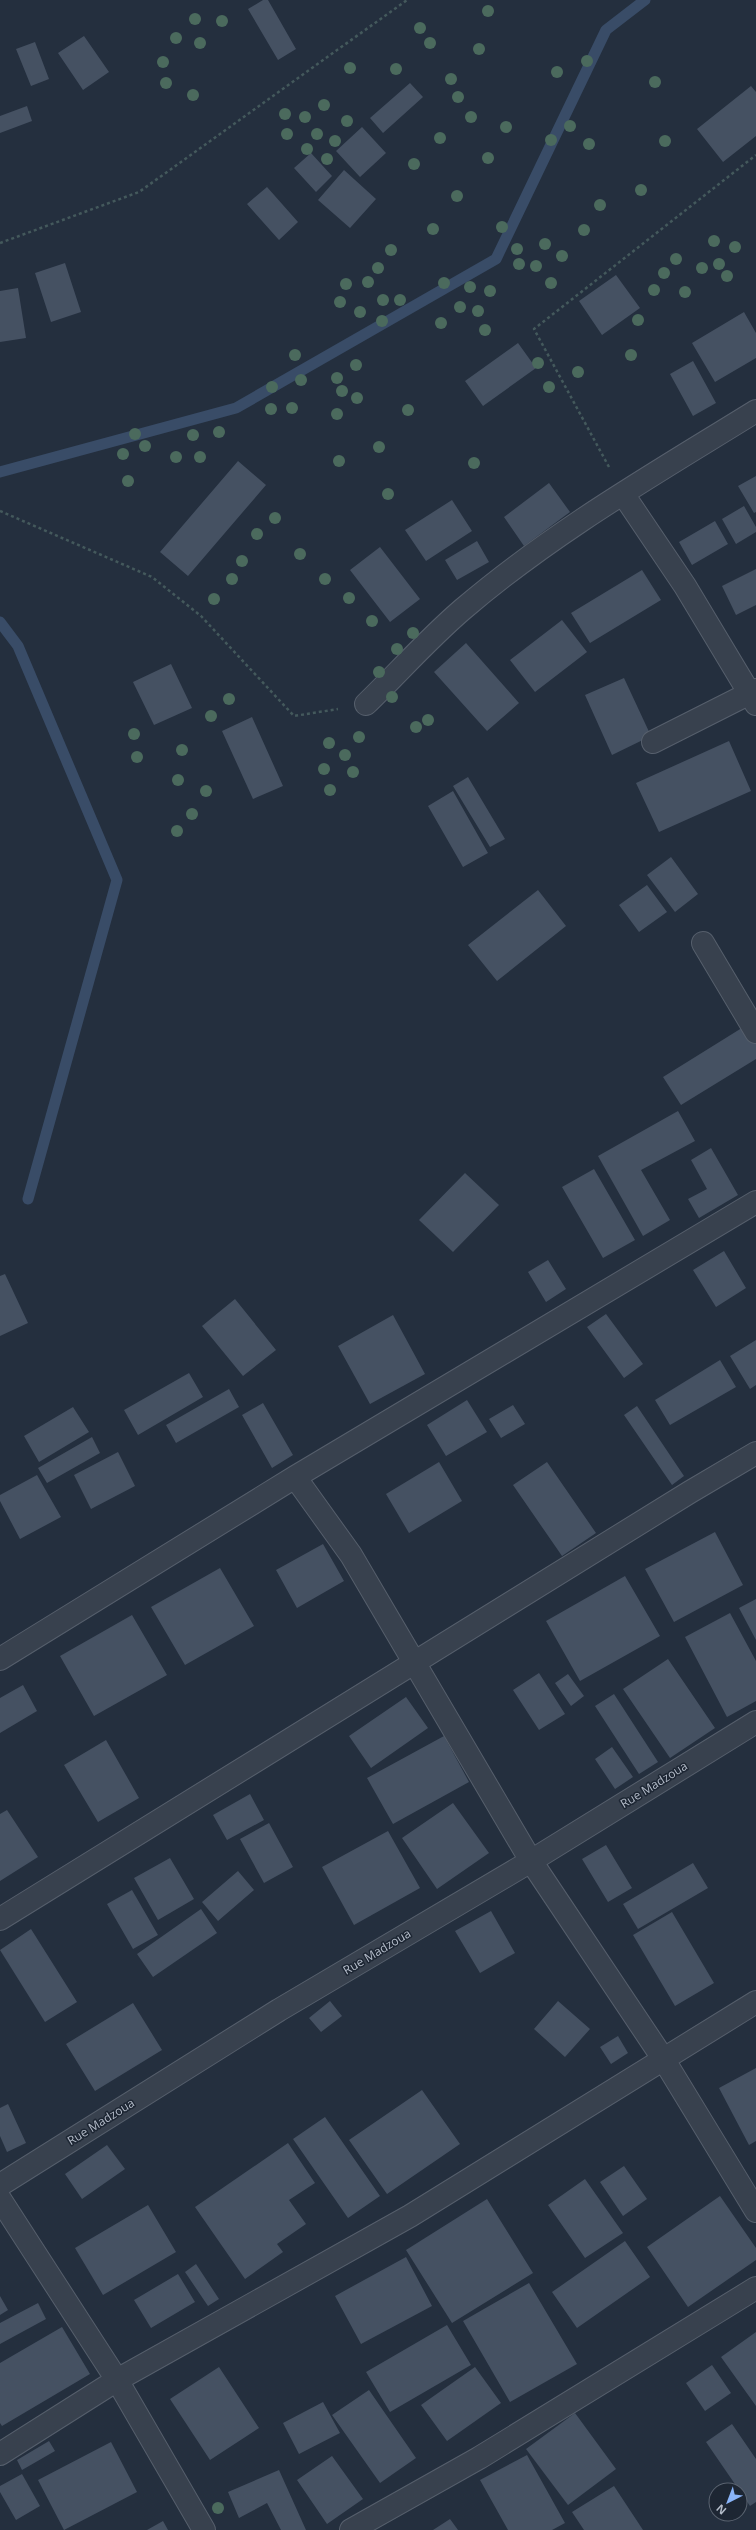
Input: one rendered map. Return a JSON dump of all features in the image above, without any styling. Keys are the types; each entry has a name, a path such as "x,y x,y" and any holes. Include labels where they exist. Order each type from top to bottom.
{"street":[{"path":"366,704 462,610 535,552 623,494 756,411"},
{"path":"623,494 685,586 754,696 653,742"},
{"path":"704,943 756,1032"},
{"path":"0,1659 295,1477 756,1202"},
{"path":"0,1919 413,1663 756,1453"},
{"path":"295,1477 351,1555 413,1663 531,1861 664,2060 756,2211"},
{"name":"Rue Madzoua","path":"0,2185 279,2010 531,1861 756,1722"},
{"path":"0,2454 117,2380 410,2216 756,2002"},
{"path":"0,2199 117,2380 204,2530"},
{"path":"351,2530 479,2458 756,2288"}],"path":[{"path":"0,243 139,192 407,0"},
{"path":"623,494 534,329 756,155"},
{"path":"0,511 152,576 201,616 294,716 366,704"}],"building":[{"path":"263,0 268,0 296,49 278,60 248,9"},
{"path":"84,36 109,72 83,90 58,53"},
{"path":"35,42 49,79 31,86 16,49"},
{"path":"410,83 423,97 383,133 370,118"},
{"path":"751,86 756,92 756,136 723,162 697,129"},
{"path":"27,106 32,121 0,133 0,116"},
{"path":"362,127 386,153 360,177 336,151"},
{"path":"311,153 332,176 316,192 294,168"},
{"path":"344,170 376,199 350,228 318,200"},
{"path":"267,187 298,222 279,240 247,204"},
{"path":"65,263 81,312 51,322 35,273"},
{"path":"616,275 640,308 602,335 579,301"},
{"path":"18,288 26,338 0,342 0,291"},
{"path":"744,312 756,333 756,358 715,382 692,343"},
{"path":"518,343 536,368 483,406 465,381"},
{"path":"693,361 716,403 693,416 670,374"},
{"path":"238,461 266,485 188,576 160,552"},
{"path":"756,476 756,512 754,513 738,486"},
{"path":"549,483 570,512 524,546 504,517"},
{"path":"452,500 472,531 426,561 405,530"},
{"path":"744,506 756,527 756,532 736,544 722,519"},
{"path":"715,521 728,544 692,565 679,542"},
{"path":"477,541 489,562 457,580 445,560"},
{"path":"380,547 420,599 390,622 350,570"},
{"path":"756,569 756,605 736,615 722,586"},
{"path":"642,570 661,600 590,643 571,613"},
{"path":"562,620 587,652 535,692 510,660"},
{"path":"466,643 519,703 487,731 434,672"},
{"path":"171,664 192,708 154,725 133,682"},
{"path":"624,678 651,736 612,755 585,695"},
{"path":"252,717 283,786 253,799 222,731"},
{"path":"729,741 751,791 659,832 636,783"},
{"path":"468,777 505,839 490,847 453,786"},
{"path":"453,791 488,853 463,867 428,806"},
{"path":"671,857 698,894 675,912 647,875"},
{"path":"647,885 667,912 639,932 619,905"},
{"path":"538,890 566,926 497,981 468,945"},
{"path":"745,1026 756,1043 756,1059 681,1105 663,1077"},
{"path":"678,1111 695,1141 641,1170 670,1220 643,1236 598,1156"},
{"path":"711,1148 738,1195 699,1218 688,1199 707,1189 691,1160"},
{"path":"594,1169 635,1240 603,1258 562,1187"},
{"path":"465,1173 499,1205 453,1252 419,1220"},
{"path":"724,1251 746,1288 716,1307 693,1270"},
{"path":"548,1260 566,1289 546,1302 528,1272"},
{"path":"5,1274 28,1323 0,1336 0,1276"},
{"path":"235,1299 276,1350 243,1376 202,1326"},
{"path":"606,1314 643,1364 624,1378 587,1327"},
{"path":"393,1315 425,1374 370,1404 338,1346"},
{"path":"756,1340 756,1385 750,1389 730,1356"},
{"path":"720,1360 736,1387 670,1425 655,1400"},
{"path":"189,1373 203,1397 138,1435 124,1410"},
{"path":"229,1389 239,1407 176,1443 166,1425"},
{"path":"467,1400 487,1432 446,1456 427,1425"},
{"path":"263,1403 293,1455 272,1468 242,1415"},
{"path":"513,1405 525,1424 501,1438 489,1419"},
{"path":"637,1406 684,1476 672,1485 624,1415"},
{"path":"73,1407 89,1432 39,1462 24,1436"},
{"path":"92,1437 100,1453 47,1483 38,1468"},
{"path":"118,1452 135,1486 91,1509 74,1475"},
{"path":"439,1462 462,1501 409,1533 386,1494"},
{"path":"547,1462 596,1533 562,1556 513,1485"},
{"path":"37,1475 61,1517 20,1539 0,1501 0,1495"},
{"path":"715,1532 743,1585 674,1622 645,1569"},
{"path":"323,1544 344,1581 297,1608 276,1570"},
{"path":"220,1568 254,1626 185,1665 151,1607"},
{"path":"625,1576 660,1636 580,1681 546,1621"},
{"path":"756,1599 756,1640 739,1608"},
{"path":"730,1613 756,1661 756,1701 727,1717 685,1637"},
{"path":"132,1615 167,1675 94,1716 60,1656"},
{"path":"668,1659 715,1728 670,1758 623,1689"},
{"path":"539,1673 565,1714 539,1730 513,1690"},
{"path":"568,1674 584,1696 571,1706 555,1683"},
{"path":"23,1685 37,1711 0,1733 0,1698"},
{"path":"614,1694 658,1762 639,1774 595,1706"},
{"path":"406,1697 428,1728 371,1768 349,1736"},
{"path":"444,1736 469,1782 393,1824 367,1778"},
{"path":"106,1740 139,1798 98,1822 64,1765"},
{"path":"612,1747 633,1777 615,1789 595,1759"},
{"path":"250,1794 264,1820 227,1840 213,1815"},
{"path":"453,1803 489,1853 437,1889 402,1838"},
{"path":"7,1810 38,1857 0,1881 0,1814"},
{"path":"269,1823 293,1867 264,1883 240,1839"},
{"path":"388,1831 420,1888 354,1925 322,1867"},
{"path":"606,1845 632,1888 608,1902 582,1859"},
{"path":"170,1858 194,1899 158,1920 134,1878"},
{"path":"693,1863 708,1888 638,1929 623,1904"},
{"path":"238,1871 254,1890 218,1921 202,1902"},
{"path":"132,1890 158,1935 133,1949 107,1904"},
{"path":"201,1909 217,1933 153,1977 137,1954"},
{"path":"491,1911 515,1953 480,1973 455,1931"},
{"path":"672,1912 714,1983 675,2006 633,1935"},
{"path":"31,1929 77,2002 45,2022 0,1950"},
{"path":"330,2001 342,2016 321,2032 309,2018"},
{"path":"558,2001 590,2029 565,2057 534,2029"},
{"path":"133,2003 162,2050 95,2091 66,2044"},
{"path":"618,2036 628,2053 611,2064 600,2047"},
{"path":"756,2068 756,2141 749,2145 719,2088"},
{"path":"422,2090 460,2144 387,2194 349,2140"},
{"path":"8,2104 26,2143 7,2152 0,2136 0,2108"},
{"path":"325,2117 380,2196 348,2218 293,2139"},
{"path":"288,2143 315,2183 289,2200 306,2224 277,2244 283,2252 245,2279 195,2207"},
{"path":"107,2145 125,2169 82,2199 65,2174"},
{"path":"624,2166 647,2199 623,2216 600,2182"},
{"path":"585,2179 623,2233 585,2258 548,2205"},
{"path":"720,2196 756,2248 756,2260 688,2307 647,2247"},
{"path":"487,2199 533,2273 452,2323 406,2250"},
{"path":"148,2205 176,2252 103,2295 75,2248"},
{"path":"625,2241 650,2277 577,2328 552,2292"},
{"path":"406,2257 432,2306 361,2344 335,2296"},
{"path":"196,2264 219,2299 208,2306 185,2272"},
{"path":"178,2274 195,2302 151,2328 134,2300"},
{"path":"529,2283 577,2364 510,2402 463,2321"},
{"path":"0,2296 8,2310 0,2315"},
{"path":"38,2303 46,2319 0,2344 0,2323"},
{"path":"447,2325 471,2365 390,2412 366,2372"},
{"path":"62,2327 90,2374 2,2426 0,2423 0,2363"},
{"path":"756,2332 756,2406 721,2357"},
{"path":"712,2365 731,2393 705,2411 686,2383"},
{"path":"219,2367 259,2428 210,2460 170,2399"},
{"path":"475,2367 501,2403 447,2441 421,2405"},
{"path":"369,2390 416,2458 380,2483 332,2415"},
{"path":"323,2402 340,2433 299,2454 283,2423"},
{"path":"575,2413 616,2469 568,2505 526,2449"},
{"path":"732,2424 756,2459 756,2502 750,2506 748,2503 748,2482 734,2482 706,2442"},
{"path":"49,2441 55,2451 22,2470 17,2460"},
{"path":"111,2442 137,2492 64,2530 38,2480"},
{"path":"527,2455 565,2523 552,2530 508,2530 480,2480"},
{"path":"332,2456 363,2499 327,2524 297,2480"},
{"path":"279,2470 306,2530 281,2530 267,2503 239,2518 228,2492"},
{"path":"22,2474 40,2506 16,2520 0,2492 0,2486"},
{"path":"614,2486 643,2530 584,2530 572,2512"},
{"path":"450,2519 458,2530 433,2530"},
{"path":"163,2521 168,2530 147,2530"}],"waterway":[{"path":"0,472 236,408 496,259 606,30 645,0"},
{"path":"0,622 18,646 117,880 28,1199"}]}
